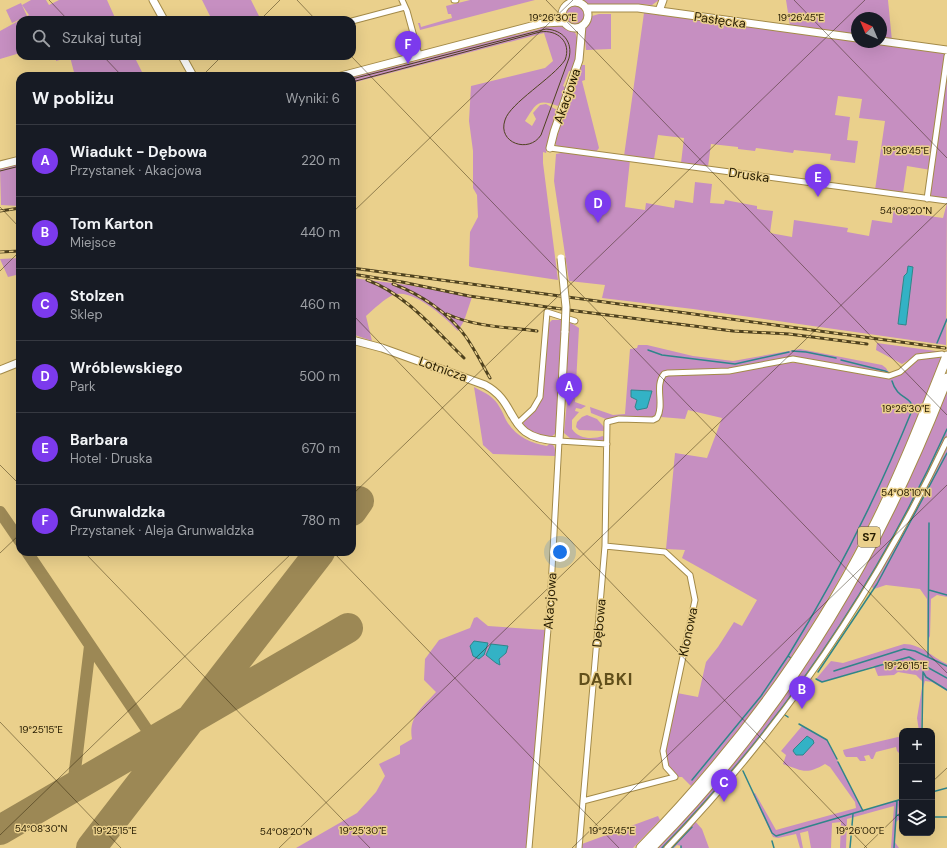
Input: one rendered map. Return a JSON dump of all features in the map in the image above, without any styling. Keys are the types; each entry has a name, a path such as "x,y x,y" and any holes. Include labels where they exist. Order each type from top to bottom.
{"highway":[{"name":"S7","path":"641,848 730,749 780,682 816,628 853,565 885,504 914,440 945,355"},
{"name":"S7","path":"651,848 697,800 735,754 807,655 845,594 886,519 921,443 947,378"}],"main road":[{"path":"153,0 162,16"},
{"path":"659,11 663,0"},
{"path":"543,23 562,13 572,1 584,4 587,8 588,16 582,26 574,28"},
{"name":"Pasłęcka","path":"587,8 630,8 659,11 851,37"},
{"name":"Pasłęcka","path":"588,16 607,9"},
{"path":"562,13 564,22"},
{"path":"356,72 543,23 564,22 574,28 581,43"},
{"name":"Akacjowa","path":"550,148 554,132 579,60 582,26"},
{"path":"887,42 947,50"},
{"path":"184,60 190,72"},
{"path":"0,165 16,161"},
{"name":"Akacjowa","path":"559,441 566,307 561,258"},
{"name":"Lotnicza","path":"356,341 389,350 485,385 497,392 503,398 516,424"},
{"path":"0,370 16,364"},
{"path":"516,424 534,437 559,441"}],"street":[{"path":"402,0 419,56"},
{"path":"356,20 405,7"},
{"path":"927,199 947,56"},
{"name":"Druska","path":"550,148 947,201"},
{"path":"516,424 533,409 540,397 546,312 575,321"},
{"name":"Dębowa","path":"579,848 605,546 606,425 609,421 619,419 653,420 657,418 660,411 661,377 668,373 729,371 793,360 890,376 900,372 917,357 945,355"},
{"path":"667,848 743,762 834,642 881,567 923,490 947,440"},
{"path":"559,441 607,444"},
{"name":"Akacjowa","path":"529,848 550,606 559,441"},
{"name":"Klonowa","path":"583,801 675,778 666,767 663,751 695,600 692,580 685,569 665,552 605,546"}],"shaded area":[{"path":"31,0 46,0 49,5 59,0 107,0 114,16 27,16 29,15 22,5"},
{"path":"202,0 251,0 259,16 210,16"},
{"path":"470,0 535,0 420,30 418,23 420,23 421,27 452,18 451,14 448,14 446,6"},
{"path":"579,0 659,0 652,5 637,4 589,6"},
{"path":"786,0 888,0 892,41 887,40 887,12 851,12 851,35 790,26"},
{"path":"21,3 27,16 16,16 16,21 12,23 6,10"},
{"path":"575,5 582,8 585,15 582,22 575,25 568,22 565,15 568,8"},
{"path":"644,13 851,40 851,48 887,48 887,44 947,52 947,199 927,197 931,170 907,166 903,193 875,190 885,121 859,118 862,99 838,96 835,115 850,117 847,140 858,141 855,163 830,160 831,154 794,150 793,153 756,148 755,151 738,149 738,147 711,144 708,167 681,163 684,138 658,135 654,159 624,156"},
{"path":"599,14 611,14 611,49 586,50 584,27 592,16"},
{"path":"16,22 16,54 0,59 0,31"},
{"path":"564,24 574,31 578,40 575,62 571,71 569,71 563,86 565,87 564,96 558,106 546,103 538,104 525,121 532,126 536,119 533,113 540,105 546,104 557,110 546,153 543,152 543,163 558,280 469,266 470,232 478,217 477,195 473,188 473,151 469,121 471,86 545,68 553,61 544,33 356,82 356,76 417,61 515,33 516,35 540,29 540,26"},
{"path":"71,60 136,60 142,72 74,72"},
{"path":"582,65 585,65 585,80 582,81 599,148 596,152 559,147 555,144 571,90 574,88"},
{"path":"562,151 630,160 625,207 645,210 646,203 674,208 675,200 693,203 695,182 712,184 710,203 724,204 725,200 757,206 757,209 773,211 770,233 792,237 794,220 848,228 847,232 869,236 872,220 892,223 894,206 900,207 900,212 943,218 947,203 946,345 693,309 602,298 605,285 569,281 554,181 556,154 561,153","holes":["913,267 906,325 898,324 904,276"]},
{"path":"16,165 16,206 1,205 0,169"},
{"path":"16,258 16,275 8,277 0,259"},
{"path":"356,278 408,285 472,297 464,321 458,331 437,312 419,299 409,295 393,295 366,316 372,341 356,335"},
{"path":"552,320 563,320 556,433 550,438 531,433 523,423 538,406 543,395 548,324"},
{"path":"568,321 579,328 575,402 586,406 581,409 576,408 575,411 579,412 572,420 572,429 575,433 587,438 603,436 605,439 602,441 571,439 564,433 567,401 565,374"},
{"path":"877,343 943,352 917,355 902,364 876,350"},
{"path":"638,345 647,345 693,356 733,361 800,349 882,365 889,373 792,357 739,367 711,370 666,371 658,378 657,412 654,417 606,419 591,413 590,407 613,415 625,414 630,349 637,348"},
{"path":"942,356 919,415 867,528 837,583 805,636 770,688 732,738 691,786 682,777 675,777 668,766 665,750 677,693 698,697 706,662 718,647 734,622 742,626 757,600 682,558 685,550 666,549 675,453 707,458 722,418 688,410 685,419 661,417 662,381 669,374 732,373 783,363 805,363 889,379 898,376 917,360"},
{"path":"474,387 493,398 500,407 510,426 518,434 529,441 541,445 547,446 550,443 552,444 555,450 555,456 493,454 483,445"},
{"path":"947,390 947,597 937,595 931,599 930,636 928,640 927,599 920,589 886,585 874,589 871,586 806,681 694,820 702,829 709,848 681,848 681,846 677,845 674,848 657,848 704,798 747,745 788,691 825,634 860,576 892,515 921,453"},
{"path":"587,415 597,419 604,427 604,431 579,430 576,427 577,422 582,417"},
{"path":"477,617 488,626 546,630 527,848 296,848 357,813 376,792 385,776 379,764 400,754 400,746 412,739 412,725 417,713 436,692 424,680 425,659 439,640 470,628 474,618"},
{"path":"904,644 916,646 947,664 947,691 932,682 925,681 922,691 921,728 919,728 917,718 923,682 916,675 898,672 894,675 878,676 874,666 822,682 816,679 831,661 843,663"},
{"path":"802,726 827,740 863,811 899,800 899,820 896,822 894,841 899,848 891,848 894,806 847,819 846,848 840,848 841,822 832,823 831,848 811,848 808,831 800,833 803,848 800,848 796,834 778,838 773,837 753,794 755,793 776,830 856,808 855,802 830,767 825,764 813,770 804,771 783,764 786,755 781,751"},
{"path":"899,737 899,753 896,747 876,752 873,759 871,759 869,755 864,756 866,761 860,761 857,757 846,757 843,750"},
{"path":"658,816 660,820 633,848 582,848 582,844"}],"water":[{"path":"908,266 913,267 906,325 898,324 904,276 907,273"},
{"path":"631,390 652,391 647,408 637,410 635,407 637,400 631,397"},
{"path":"474,641 488,643 484,655 479,659 473,656 470,646"},
{"path":"491,644 508,646 506,653 499,659 500,665 486,655"},
{"path":"807,736 813,740 814,743 803,755 796,755 793,751 794,749"}],"waterway":[{"path":"937,343 947,319"},
{"path":"648,350 662,355 735,364 789,352"},
{"path":"792,351 806,352 836,358"},
{"path":"841,360 889,373"},
{"path":"791,658 788,656 856,535 886,472 913,408 910,401 897,391 892,381"},
{"path":"662,848 746,753 786,703 822,651 857,598 890,543 947,429"},
{"path":"818,672 877,584 947,453"},
{"path":"928,657 929,523"},
{"path":"929,590 947,595"},
{"path":"834,671 904,649 915,651 947,666"},
{"path":"692,780 761,696 788,656"},
{"path":"816,679 822,682 909,657 947,678"},
{"path":"923,672 926,677 947,690"},
{"path":"922,728 923,672"},
{"path":"799,724 827,740 837,759"},
{"path":"838,762 863,811"},
{"path":"743,771 772,833 776,836 899,800"},
{"path":"935,791 947,788"},
{"path":"894,848 897,801"},
{"path":"850,848 853,814"},
{"path":"935,817 947,817"},
{"path":"672,848 692,827"},
{"path":"772,841 774,848"}],"taxiway":[{"path":"0,512 16,535"},
{"path":"30,556 154,740"},
{"path":"73,787 90,646"}],"runway":[{"path":"356,505 359,501"},
{"path":"91,848 317,556"},
{"path":"0,830 348,628"}],"tram line":[{"path":"356,78 546,29 562,34 568,42 570,52 541,135 536,141 522,145 510,140 506,135 504,128 505,120 515,106 551,75 565,60 567,54 565,42 562,38 552,33 540,32 356,81"},
{"path":"0,171 16,167"}],"railway":[{"path":"0,211 16,209"},
{"path":"0,252 16,251"},
{"path":"356,269 945,348"},
{"path":"356,275 402,282 469,296 576,311 733,331 789,334 867,344"},
{"path":"367,280 395,294 407,303 464,358"},
{"path":"393,284 413,293 443,312 466,337 490,378"},
{"path":"447,314 469,322 537,331"}],"place":[{"name":"Grunwaldzka","path":"408,64"},
{"name":"Barbara","path":"818,197"},
{"name":"Wróblewskiego","path":"598,223"},
{"name":"Wiadukt - Dębowa","path":"569,406"},
{"name":"Tom Karton","path":"802,709"},
{"name":"Stolzen","path":"724,802"}],"district":[{"name":"DĄBKI","path":"606,679"}]}
